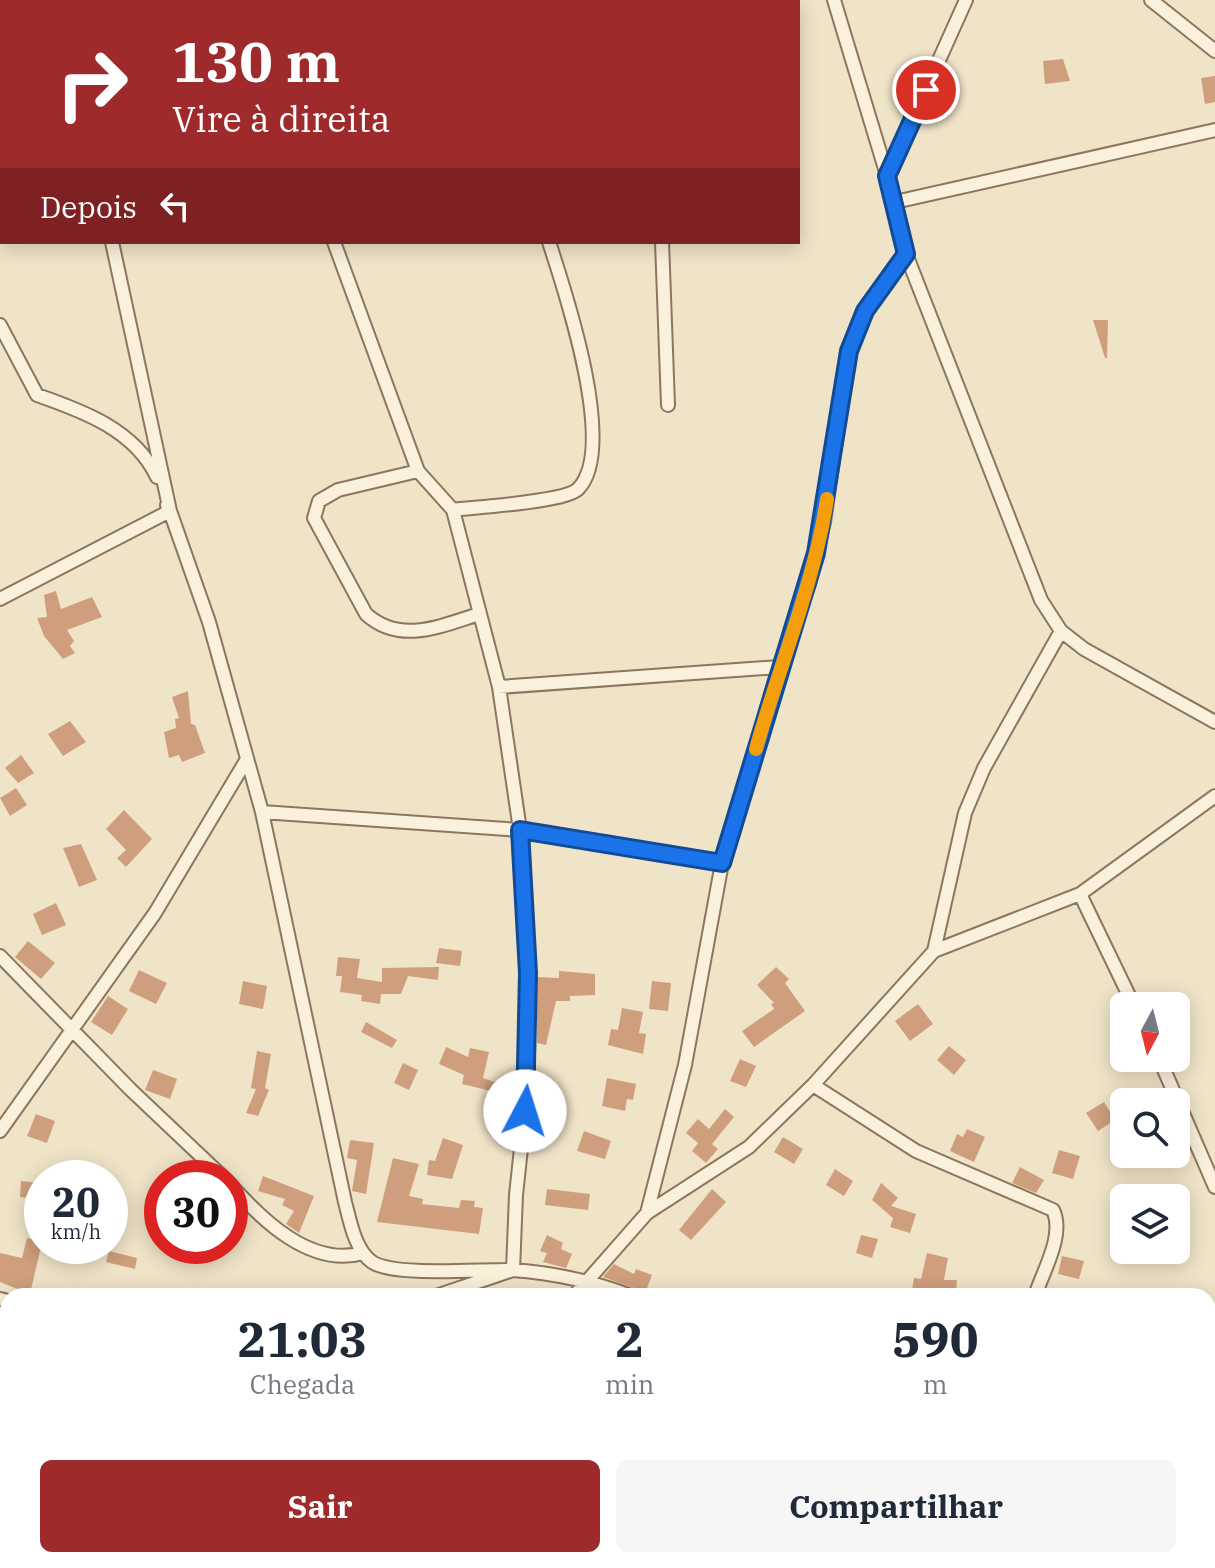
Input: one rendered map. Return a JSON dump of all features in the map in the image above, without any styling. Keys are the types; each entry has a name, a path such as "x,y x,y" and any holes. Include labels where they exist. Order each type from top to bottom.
{"street":[{"path":"834,0 895,202 906,254 1041,600 1061,631 1107,665 1215,722"},
{"path":"887,176 966,0"},
{"path":"1151,0 1215,51"},
{"path":"895,202 1215,130"},
{"path":"112,244 170,511"},
{"path":"335,244 418,471 453,510 499,687 520,830 528,973 528,1083 516,1195 513,1270"},
{"path":"453,510 559,499 578,490 588,473 594,431 584,363 550,244"},
{"path":"662,244 668,405"},
{"path":"647,1213 685,1065 722,863 779,667 809,584 824,522 849,351 865,311 906,254"},
{"path":"0,325 37,395 85,412 139,447 156,473 209,622 262,812 345,1202 363,1253 374,1264 398,1270 513,1270 586,1279 610,1288"},
{"path":"418,471 326,496 314,508 314,518 366,614 377,624 408,632 429,630 479,614"},
{"path":"0,599 170,511"},
{"path":"934,951 965,813 984,768 1061,631"},
{"path":"499,687 779,667"},
{"path":"0,1131 155,913 247,759"},
{"path":"580,1288 647,1213 749,1147 813,1085 934,951 1080,894 1215,796"},
{"path":"262,812 520,830 722,863"},
{"path":"1080,894 1127,992"},
{"path":"0,956 206,1160"},
{"path":"1165,1072 1215,1187"},
{"path":"813,1085 916,1151 1053,1210 1058,1221 1056,1234 1038,1288"},
{"path":"248,1202 277,1230 330,1257 346,1258 363,1253"},
{"path":"460,1288 513,1270"}],"building":[{"path":"1063,59 1070,81 1045,84 1043,61"},
{"path":"1215,76 1215,102 1205,104 1201,78"},
{"path":"1093,320 1108,320 1107,358 1105,358"},
{"path":"56,591 61,609 92,597 102,617 67,630 74,641 70,646 75,653 63,659 44,636 37,618 47,617 44,595"},
{"path":"188,691 191,724 195,725 205,753 182,762 179,755 169,758 164,732 176,728 175,719 179,718 172,697"},
{"path":"70,721 86,742 63,756 48,734"},
{"path":"21,755 34,773 18,783 5,768"},
{"path":"16,788 27,805 10,816 0,798"},
{"path":"124,810 152,839 126,867 117,858 126,850 106,829"},
{"path":"81,844 97,880 79,887 63,848"},
{"path":"56,903 66,925 42,935 33,914"},
{"path":"28,941 55,963 41,979 15,957"},
{"path":"439,948 462,951 460,966 436,963"},
{"path":"338,957 360,959 357,978 382,982 382,968 439,967 438,980 408,976 401,994 381,994 380,1004 361,1001 362,995 340,992 342,976 336,976"},
{"path":"776,967 789,979 785,983 805,1011 754,1047 742,1031 774,1009 771,1004 774,1003 757,985"},
{"path":"139,970 167,983 156,1004 129,991"},
{"path":"559,971 595,974 595,995 570,996 570,1001 556,1001 546,1045 537,1043 537,977 559,978"},
{"path":"243,981 267,986 263,1009 239,1004"},
{"path":"652,981 671,983 668,1011 649,1009"},
{"path":"108,996 128,1009 112,1035 91,1022"},
{"path":"918,1004 933,1024 910,1041 895,1021"},
{"path":"622,1008 643,1012 639,1033 646,1034 643,1054 608,1045 611,1029 618,1030"},
{"path":"366,1022 397,1040 392,1048 361,1032"},
{"path":"949,1046 966,1060 954,1075 937,1060"},
{"path":"446,1047 468,1057 470,1048 489,1052 483,1078 506,1086 504,1094 462,1084 464,1075 439,1064"},
{"path":"257,1051 271,1054 265,1088 269,1090 258,1116 246,1113 256,1089 251,1088"},
{"path":"740,1059 756,1066 746,1087 730,1081"},
{"path":"403,1063 418,1070 409,1090 394,1083"},
{"path":"153,1070 177,1079 170,1099 145,1090"},
{"path":"607,1078 636,1084 633,1100 627,1099 625,1111 602,1106"},
{"path":"1104,1102 1110,1112 1110,1123 1098,1131 1086,1113"},
{"path":"725,1109 734,1117 712,1144 718,1149 706,1163 692,1151 698,1143 686,1133 698,1119 709,1129"},
{"path":"36,1114 55,1121 47,1143 27,1136"},
{"path":"967,1129 985,1137 974,1162 950,1151 957,1134 963,1137"},
{"path":"584,1131 611,1141 605,1159 577,1151"},
{"path":"783,1137 803,1149 794,1164 774,1152"},
{"path":"443,1138 463,1145 452,1179 427,1175 429,1160 435,1161"},
{"path":"350,1140 374,1143 366,1194 352,1191 357,1160 347,1158"},
{"path":"1059,1150 1080,1156 1073,1179 1052,1173"},
{"path":"393,1158 419,1164 409,1196 423,1199 422,1204 459,1208 461,1200 475,1201 474,1207 483,1208 479,1234 377,1222"},
{"path":"1020,1167 1044,1180 1036,1193 1012,1183"},
{"path":"835,1169 853,1181 844,1196 826,1185"},
{"path":"263,1176 314,1196 299,1233 286,1224 294,1211 282,1205 285,1199 258,1191"},
{"path":"21,1181 24,1181 24,1197 20,1197"},
{"path":"881,1183 898,1198 891,1206 916,1214 910,1233 890,1227 893,1218 872,1200"},
{"path":"547,1189 590,1194 588,1210 545,1205"},
{"path":"712,1189 726,1202 691,1240 679,1230"},
{"path":"547,1235 563,1243 561,1249 572,1254 566,1268 543,1262 547,1253 540,1251"},
{"path":"861,1235 878,1239 872,1258 856,1253"},
{"path":"24,1250 24,1264 37,1264 31,1288 15,1288 0,1282 0,1253 22,1258"},
{"path":"927,1253 948,1258 944,1280 957,1280 956,1288 912,1288 914,1278 921,1279"},
{"path":"128,1256 137,1258 135,1269 114,1264 128,1264"},
{"path":"1062,1256 1084,1261 1079,1279 1058,1274"},
{"path":"614,1264 634,1274 636,1269 652,1275 647,1288 634,1288 603,1277"}],"slow traffic":[{"path":"756,749 779,667 809,584 827,499"}],"route":[{"path":"525,1111 528,973 520,830 722,863 779,667 809,584 824,522 849,351 865,311 906,254 887,176 926,90"}]}
